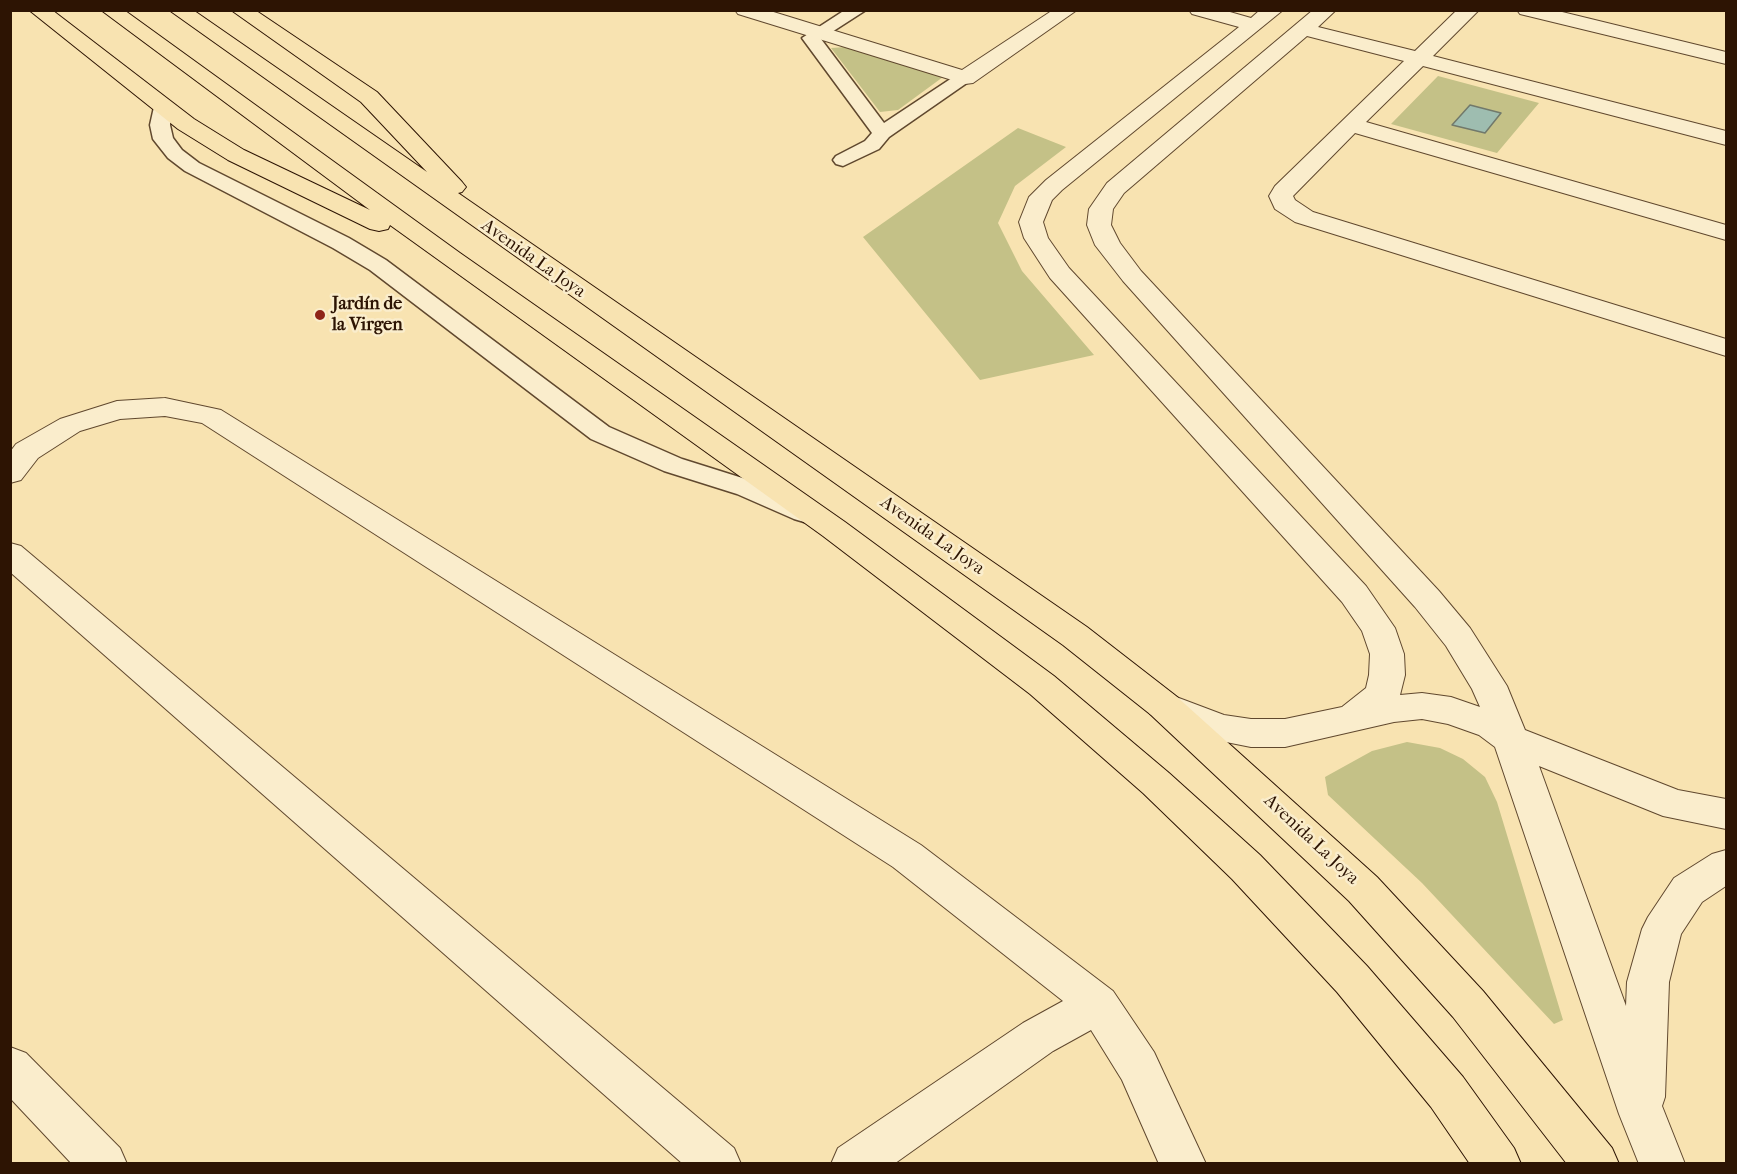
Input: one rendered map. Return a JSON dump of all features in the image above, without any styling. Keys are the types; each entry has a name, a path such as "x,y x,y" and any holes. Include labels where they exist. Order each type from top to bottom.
{"main road":[{"path":"39,10 163,107 236,155 451,258"},
{"path":"111,10 451,258 834,529 1042,684 1156,783 1246,867 1359,988 1447,1092 1498,1164"},
{"name":"Avenida La Joya","path":"179,10 502,238 1076,636 1163,705 1364,889 1468,1004 1596,1164"},
{"path":"242,10 369,98 502,238"}],"street":[{"path":"745,10 965,78 1067,10"},
{"path":"1199,10 1262,15"},
{"path":"1469,10 1282,191 1284,204 1294,212 1726,348"},
{"path":"1527,10 1726,58"},
{"path":"1262,15 1041,197 1031,222 1036,238 1059,273 1117,297 1458,637 1489,686 1511,739 1642,1114 1662,1164"},
{"path":"1352,719 1370,707 1383,693 1388,675 1388,654 1378,628 1354,594 1117,297 1108,245 1099,225 1101,209 1107,198 1124,180 1315,19 1425,53 1726,138"},
{"path":"1351,125 1726,233"},
{"path":"10,472 27,451 70,425 117,410 165,407 211,416 907,856 1098,1004 1138,1066 1183,1164"},
{"path":"10,554 718,1164"},
{"path":"1163,705 1219,728 1251,733 1286,733 1395,709 1422,706 1471,717 1492,725 1511,739 1613,782 1676,805 1726,814"},
{"path":"1642,1114 1648,982 1662,929 1688,890 1726,866"},
{"path":"854,1164 1038,1037 1098,1004"},
{"path":"10,1067 104,1164"}],"lane":[{"path":"858,10 811,38 882,133"},
{"path":"843,160 872,145 882,133 965,78"},
{"path":"163,107 160,125 163,140 175,154 192,167 341,243 378,265 600,433 673,465 746,488 790,506 834,529"}],"shaded area":[{"path":"846,47 943,77 898,110 880,112 831,48"},
{"path":"1438,76 1539,103 1497,153 1391,124"},
{"path":"1470,105 1501,113 1485,133 1452,125"},
{"path":"1018,128 1066,147 1015,186 998,223 1022,271 1094,355 980,380 863,237"},
{"path":"1407,742 1440,748 1463,759 1485,777 1497,802 1563,1020 1554,1024 1422,883 1328,795 1325,777 1372,751"}],"place":[{"name":"Jardín de la Virgen","path":"320,315"}]}
